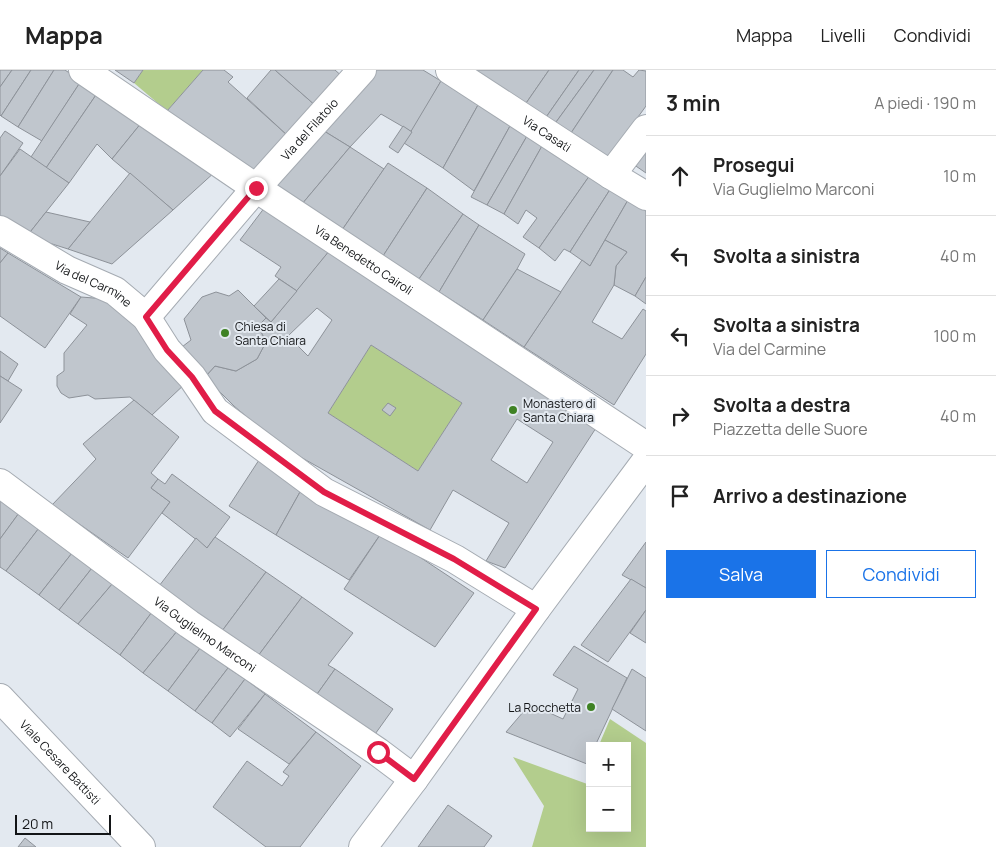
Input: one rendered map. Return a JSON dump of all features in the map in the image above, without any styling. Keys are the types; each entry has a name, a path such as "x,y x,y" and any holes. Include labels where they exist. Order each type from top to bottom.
{"street":[{"name":"Via Benedetto Cairoli","path":"82,70 256,188 646,446"},
{"name":"Via del Filatoio","path":"146,317 256,188 362,70"},
{"name":"Via Casati","path":"450,70 646,196"},
{"path":"611,175 646,129"},
{"name":"Via del Carmine","path":"0,230 67,270 115,291 146,317 167,350 192,377 215,411 324,492 454,559 536,609"},
{"path":"362,847 414,779 536,609 646,461"},
{"name":"Via Guglielmo Marconi","path":"0,483 189,624 378,752 414,779"},
{"name":"Viale Cesare Battisti","path":"0,698 141,847"}],"green space":[{"path":"143,70 203,70 167,111 134,83"},
{"path":"371,345 462,403 418,471 328,413"},
{"path":"610,719 646,743 646,847 532,847 544,806 513,757 586,784 586,832 631,832 631,742 600,742"}],"building":[{"path":"0,70 12,70 0,87"},
{"path":"12,70 31,70 1,116 0,87"},
{"path":"31,70 54,70 18,127 1,116"},
{"path":"54,70 65,70 81,81 42,141 18,127"},
{"path":"115,70 143,70 134,83"},
{"path":"203,70 224,70 233,77 228,82 287,135 253,171 167,111"},
{"path":"271,70 275,70 316,106 287,135 247,98"},
{"path":"275,70 335,70 344,78 316,106"},
{"path":"374,70 423,70 441,81 412,132 381,114 350,147 324,131"},
{"path":"465,70 549,70 522,109"},
{"path":"549,70 579,70 542,123 522,109"},
{"path":"579,70 594,70 551,129 542,123"},
{"path":"594,70 613,70 567,139 551,129"},
{"path":"613,70 623,70 633,77 639,70 646,71 646,106 604,164 567,139"},
{"path":"81,81 98,92 46,168 31,157"},
{"path":"441,81 478,105 443,168 404,143"},
{"path":"98,92 142,122 112,159 97,144 69,183 46,168"},
{"path":"478,105 510,126 474,191 443,168"},
{"path":"142,122 216,171 173,210 112,159"},
{"path":"403,126 412,132 398,153 389,147"},
{"path":"510,126 527,136 487,205 471,197"},
{"path":"5,131 23,143 0,176 0,138"},
{"path":"324,131 350,147 302,204 276,187"},
{"path":"527,136 542,146 504,214 487,205"},
{"path":"646,142 646,173 630,162"},
{"path":"542,146 590,175 539,248 523,237 537,218 526,210 518,224 504,214"},
{"path":"350,147 384,169 342,230 302,204"},
{"path":"20,149 69,183 27,236 0,219 0,176"},
{"path":"388,163 427,188 383,256 342,230"},
{"path":"130,173 173,210 112,264 68,249"},
{"path":"590,175 611,188 570,252 564,249 555,261 539,248"},
{"path":"427,188 463,214 419,279 383,256"},
{"path":"611,188 628,200 590,266 570,252"},
{"path":"628,200 646,211 646,277 635,296 614,285 616,266 627,252 605,240"},
{"path":"265,207 330,250 297,291 275,276 281,267 240,240"},
{"path":"46,212 90,222 68,249 27,236"},
{"path":"463,214 479,225 439,292 419,279"},
{"path":"479,225 525,254 483,320 439,292"},
{"path":"605,240 627,252 616,266 614,285 592,322 622,339 643,309 646,311 646,354 614,405 524,347 582,260 590,266"},
{"path":"0,248 8,253 0,263"},
{"name":"Monastero di Santa Chiara","path":"330,250 596,428 505,568 486,561 509,523 453,490 430,530 281,446 234,406 205,377 215,366 236,371 257,359 266,342 258,326 266,318 271,322","holes":["317,308 332,320 308,356 288,336","371,345 462,403 418,471 328,413","517,419 553,442 527,483 491,460"]},
{"path":"8,253 81,297 45,348 0,316 0,263"},
{"path":"517,269 561,292 524,347 483,320"},
{"path":"646,277 646,304 635,296"},
{"path":"279,279 297,291 271,322 254,306"},
{"name":"Chiesa di Santa Chiara","path":"238,290 266,318 258,326 266,342 257,359 236,371 215,366 205,377 178,350 191,340 184,319 202,297 216,292 229,296"},
{"path":"81,297 106,299 152,337 188,381 152,415 130,397 95,399 88,395 69,398 61,393 57,386 57,376 64,371 64,353 87,325 70,314"},
{"path":"0,351 18,364 8,381 0,376"},
{"path":"0,376 22,390 0,423"},
{"path":"134,400 179,437 151,473 158,479 151,488 170,502 128,558 52,505 96,459 83,444"},
{"path":"388,403 396,408 390,416 382,410"},
{"path":"259,460 300,492 276,535 229,506"},
{"path":"172,474 230,517 207,548 162,513 170,502 151,488 158,479 165,484"},
{"path":"300,492 382,532 349,580 276,535"},
{"path":"0,500 19,513 0,539"},
{"path":"19,513 39,528 6,571 0,567 0,539"},
{"path":"39,528 72,553 39,595 6,571"},
{"path":"382,532 474,593 435,647 344,589"},
{"path":"215,537 266,572 222,631 159,586 196,538 207,548"},
{"path":"646,542 646,588 622,575"},
{"path":"72,553 92,568 59,610 39,595"},
{"path":"92,568 113,583 78,624 59,610"},
{"path":"266,572 302,597 258,656 222,631"},
{"path":"631,579 646,588 646,610 608,662 581,645"},
{"path":"113,583 152,612 120,655 78,624"},
{"path":"302,597 353,633 328,665 335,669 315,697 258,656"},
{"path":"646,610 646,643 630,633"},
{"path":"152,612 178,630 143,673 120,655"},
{"path":"178,630 201,647 168,691 143,673"},
{"name":"La Rocchetta","path":"574,646 627,678 597,742 586,742 586,764 506,732 530,704 563,719 578,689 553,675"},
{"path":"201,647 228,668 195,711 168,691"},
{"path":"228,668 245,679 212,723 195,711"},
{"path":"335,669 393,709 373,737 315,697"},
{"path":"632,669 646,678 646,731 612,709"},
{"path":"245,679 265,694 230,737 212,723"},
{"path":"265,694 316,732 289,764 238,729"},
{"path":"316,732 361,766 300,847 266,847 213,807 247,761 282,786 289,776 283,772"},
{"path":"448,805 492,836 484,847 418,847"},
{"path":"25,838 36,847 18,847"}],"place":[{"name":"Chiesa di Santa Chiara","path":"225,333"},
{"name":"Monastero di Santa Chiara","path":"513,410"},
{"name":"La Rocchetta","path":"591,707"}],"route":[{"path":"256,188 146,317 167,350 192,377 215,411 324,492 454,559 536,609 414,779 378,752"}]}
